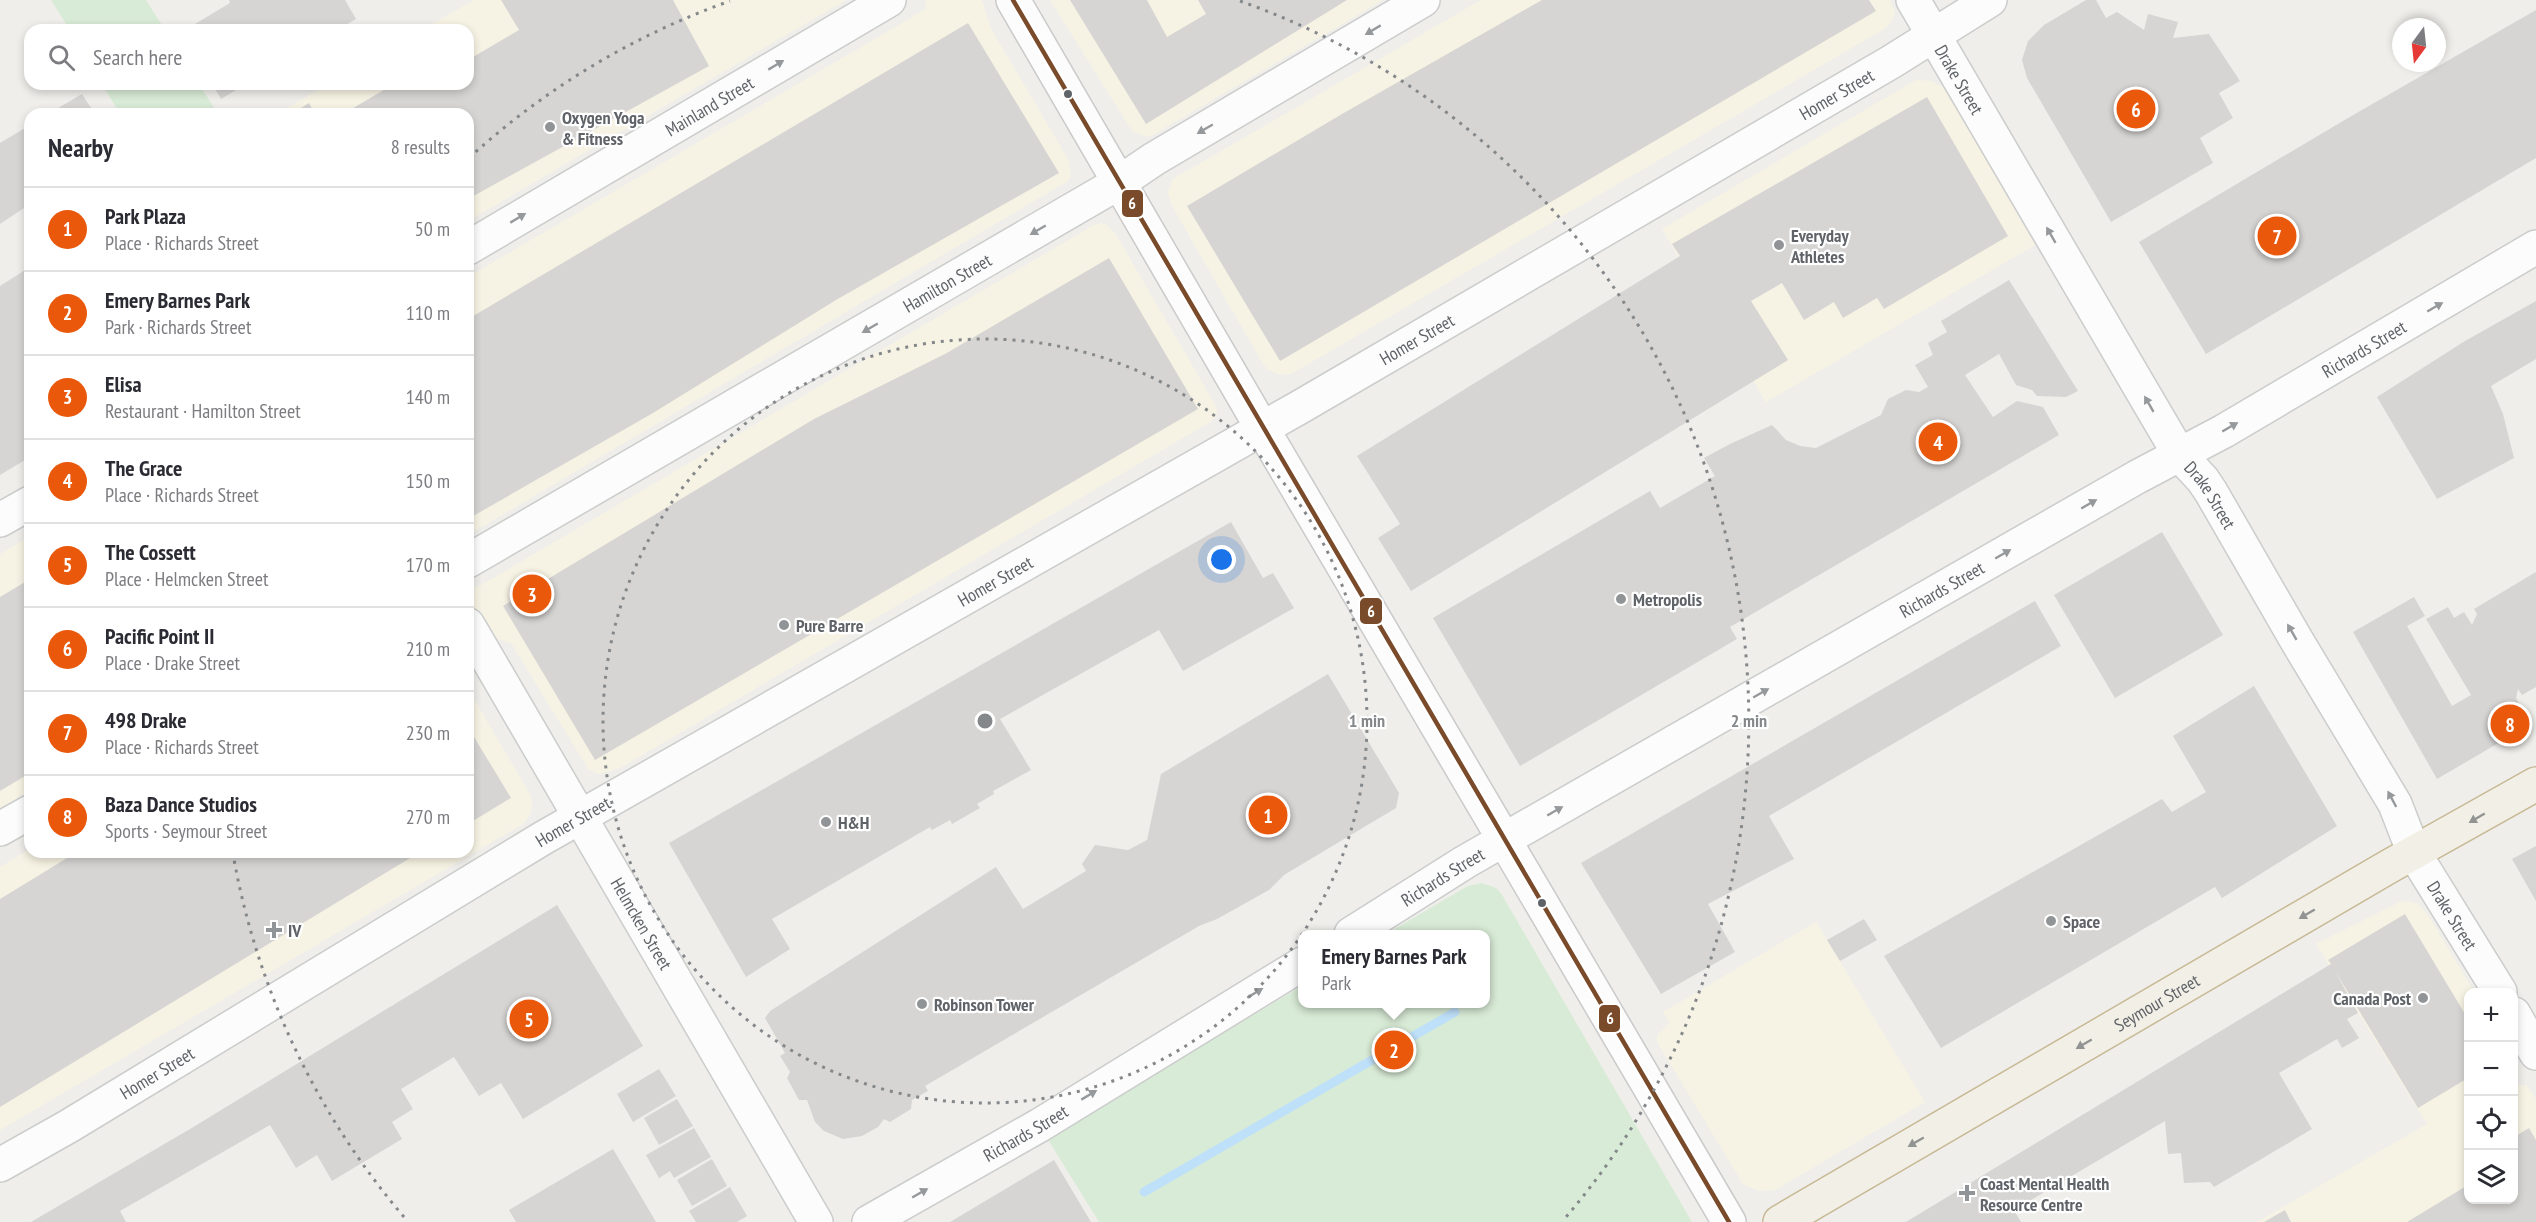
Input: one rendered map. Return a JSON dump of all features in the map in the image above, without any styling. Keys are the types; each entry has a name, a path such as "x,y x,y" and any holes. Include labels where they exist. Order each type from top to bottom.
{"highway":[{"name":"Seymour Street","path":"1780,1222 2414,853 2533,780"}],"street":[{"name":"Mainland Street","path":"474,244 889,0"},
{"path":"1013,0 1729,1222"},
{"name":"Hamilton Street","path":"474,558 1120,182 1154,159 1423,0"},
{"name":"Drake Street","path":"1913,0 2179,454 2211,492 2297,641 2390,793 2414,853 2497,988"},
{"name":"Homer Street","path":"0,1165 69,1126 580,817 1262,428 1933,36 1990,0"},
{"name":"Richards Street","path":"1358,930 1504,840 2179,454 2224,431 2536,247"},
{"path":"0,520 24,506"},
{"name":"Helmcken Street","path":"474,635 816,1222"},
{"path":"0,829 24,815"},
{"name":"Richards Street","path":"869,1222 1040,1125 1298,966"},
{"path":"2518,1021 2535,1050"}],"shaded area":[{"path":"474,0 846,0 474,217 474,108 287,108 319,90 474,90 474,24 432,24"},
{"path":"925,0 982,0 991,29 1068,159 1071,175 1068,181 474,531 474,273 926,9"},
{"path":"1050,0 1383,0 1151,136 1145,136 1132,131"},
{"path":"1481,0 1890,0 1895,12 1886,28 1291,374 1280,375 1269,370 1263,364 1171,204 1168,192 1173,179"},
{"path":"1916,80 1931,81 1943,87 1948,93 2035,245 1766,402 1662,229"},
{"path":"1101,223 1107,225 1115,233 1216,406 1217,415 1210,422 620,768 599,774 589,770 511,643 492,637 474,608 474,585 478,587 1094,225"},
{"path":"24,540 24,794 0,808 0,554"},
{"path":"474,699 530,794 531,813 523,824 474,853"},
{"path":"24,853 24,858 465,858 0,1130 0,867"},
{"path":"2400,902 2418,904 2428,915 2472,988 2464,988 2464,1204 2518,1204 2518,1085 2526,1085 2536,1099 2536,1222 2257,1222 2427,1124 2316,944"},
{"path":"1816,922 1925,1102 1775,1190 1759,1191 1743,1184 1657,1042 1657,1035 1670,1023 1663,1012"}],"green space":[{"path":"51,0 146,0 161,24 66,24"},
{"path":"106,90 203,90 214,108 116,108"},
{"path":"1482,883 1496,888 1502,895 1692,1222 1099,1222 1047,1138 1298,988 1298,1008 1490,1008 1490,930 1393,930 1468,886"}],"building":[{"path":"229,0 345,0 356,19 347,24 195,24 230,3"},
{"path":"501,0 673,0 709,66 474,196 474,108 353,108 384,90 474,90 474,56 519,30"},
{"path":"1070,0 1147,0 1167,37 1206,14 1198,0 1347,0 1146,124"},
{"path":"1542,0 1869,0 1876,11 1280,361 1187,206"},
{"path":"2086,0 2096,0 2106,18 2117,12 2144,30 2148,14 2178,22 2173,38 2209,34 2240,81 2219,93 2233,118 2200,138 2213,163 2111,222 2027,78 2022,60 2028,41 2044,25"},
{"path":"2536,10 2536,158 2206,354 2139,242 2428,72 2446,72 2446,62"},
{"path":"968,23 1059,173 836,300 653,413 474,516 474,315"},
{"path":"216,90 236,90 221,99"},
{"path":"82,94 91,108 58,108"},
{"path":"1927,97 2008,236 1884,309 1877,298 1843,318 1834,302 1804,320 1782,283 1751,301 1788,360 1411,591 1378,538 1400,524 1357,456 1680,256 1672,244"},
{"path":"309,103 312,108 301,108"},
{"path":"24,129 24,208 0,224 0,143"},
{"path":"1109,258 1198,409 595,760 503,606 814,419 945,354"},
{"path":"24,271 24,461 0,475 0,286"},
{"path":"2009,280 2078,391 2066,397 2037,396 2032,390 2016,385 1999,354 1965,375 1993,417 2017,401 2043,407 2059,435 1730,627 1737,639 1520,766 1433,618 1650,491 1660,508 1715,476 1704,458 1730,444 1772,425 1786,440 1800,446 1816,448 1881,415 1888,399 1906,390 1919,392 1928,387 1915,365 1933,355 1928,343 1947,332 1941,321"},
{"path":"2536,301 2536,359 2491,386 2503,414 2514,458 2437,499 2377,397 2465,341"},
{"name":"H&H","path":"1231,522 1263,578 1273,573 1294,608 1183,671 1159,630 1000,719 1031,770 993,791 994,794 977,804 980,808 952,824 950,820 932,830 930,827 772,919 790,949 746,977 669,843"},
{"path":"2162,532 2223,635 2115,698 2054,595"},
{"path":"2536,572 2536,687 2522,695 2518,689 2516,698 2531,724 2437,779 2353,632 2414,597 2425,616 2407,626 2452,706 2471,695 2426,619 2448,607 2454,618 2464,612 2472,625 2477,614 2474,609"},
{"path":"24,583 24,777 0,791 0,597"},
{"path":"2035,601 2061,646 1769,816 1794,859 1708,904 1735,952 1661,994 1581,863"},
{"path":"1328,674 1399,793 1396,808 1284,875 1269,890 1217,919 1199,926 925,1086 928,1091 912,1100 911,1109 890,1122 884,1119 878,1127 862,1136 843,1139 824,1131 815,1122 807,1100 799,1100 787,1078 790,1072 780,1056 785,1053 765,1018 770,1011 996,867 1023,909 1086,871 1082,864 1095,845 1128,850 1147,840 1161,774"},
{"name":"Space","path":"2254,686 2337,826 2222,898 2215,887 1941,1048 1884,956 2162,799 2172,812 2206,792 2173,736"},
{"path":"474,737 511,798 474,820"},
{"path":"2536,846 2536,901 2512,859"},
{"path":"67,858 410,858 0,1107 0,899"},
{"path":"557,905 643,1046 523,1119 501,1083 479,1096 454,1057 401,1089 413,1109 392,1122 402,1139 332,1181 317,1155 296,1168 270,1125 120,1211 126,1222 31,1222 190,1129"},
{"path":"2405,914 2464,1012 2464,1080 2418,1108 2335,971 2358,1013 2347,1019 2359,1038 2342,1048 2337,1039 2279,1073 2312,1129 2214,1187 2210,1182 2184,1183 2181,1153 2168,1154 2165,1121 2014,1210 2021,1222 1906,1222 2331,964 2328,960"},
{"path":"1864,919 1877,940 1840,961 1827,940"},
{"path":"659,1069 676,1096 633,1122 617,1094"},
{"path":"677,1099 693,1126 659,1145 644,1118"},
{"path":"694,1128 711,1157 674,1178 670,1171 659,1178 646,1155"},
{"path":"2529,1128 2536,1140 2536,1222 2407,1222 2464,1187 2464,1204 2518,1204 2518,1135"},
{"path":"613,1149 656,1222 516,1222 509,1210"},
{"path":"712,1159 727,1186 692,1206 677,1180"},
{"path":"1054,1160 1091,1222 950,1222"},
{"path":"730,1187 747,1216 737,1222 696,1222 689,1211"},
{"path":"2285,1210 2291,1222 2264,1222"}],"waterway":[{"path":"1144,1192 1455,1012"}],"transit line":[{"name":"6","path":"1013,0 1729,1222"}],"place":[{"name":"Pacific Point II","path":"2136,109"},
{"name":"Oxygen Yoga & Fitness","path":"550,127"},
{"name":"498 Drake","path":"2277,236"},
{"name":"Everyday Athletes","path":"1779,245"},
{"name":"The Grace","path":"1938,442"},
{"name":"Elisa","path":"532,594"},
{"name":"Metropolis","path":"1621,599"},
{"name":"Pure Barre","path":"784,625"},
{"name":"Baza Dance Studios","path":"2510,724"},
{"name":"Park Plaza","path":"1268,815"},
{"name":"H&H","path":"826,822"},
{"name":"Space","path":"2051,921"},
{"name":"IV","path":"274,930"},
{"name":"Canada Post","path":"2423,998"},
{"name":"Robinson Tower","path":"922,1004"},
{"name":"The Cossett","path":"529,1019"},
{"name":"Emery Barnes Park","path":"1394,1050"},
{"name":"Coast Mental Health Resource Centre","path":"1967,1193"}]}
